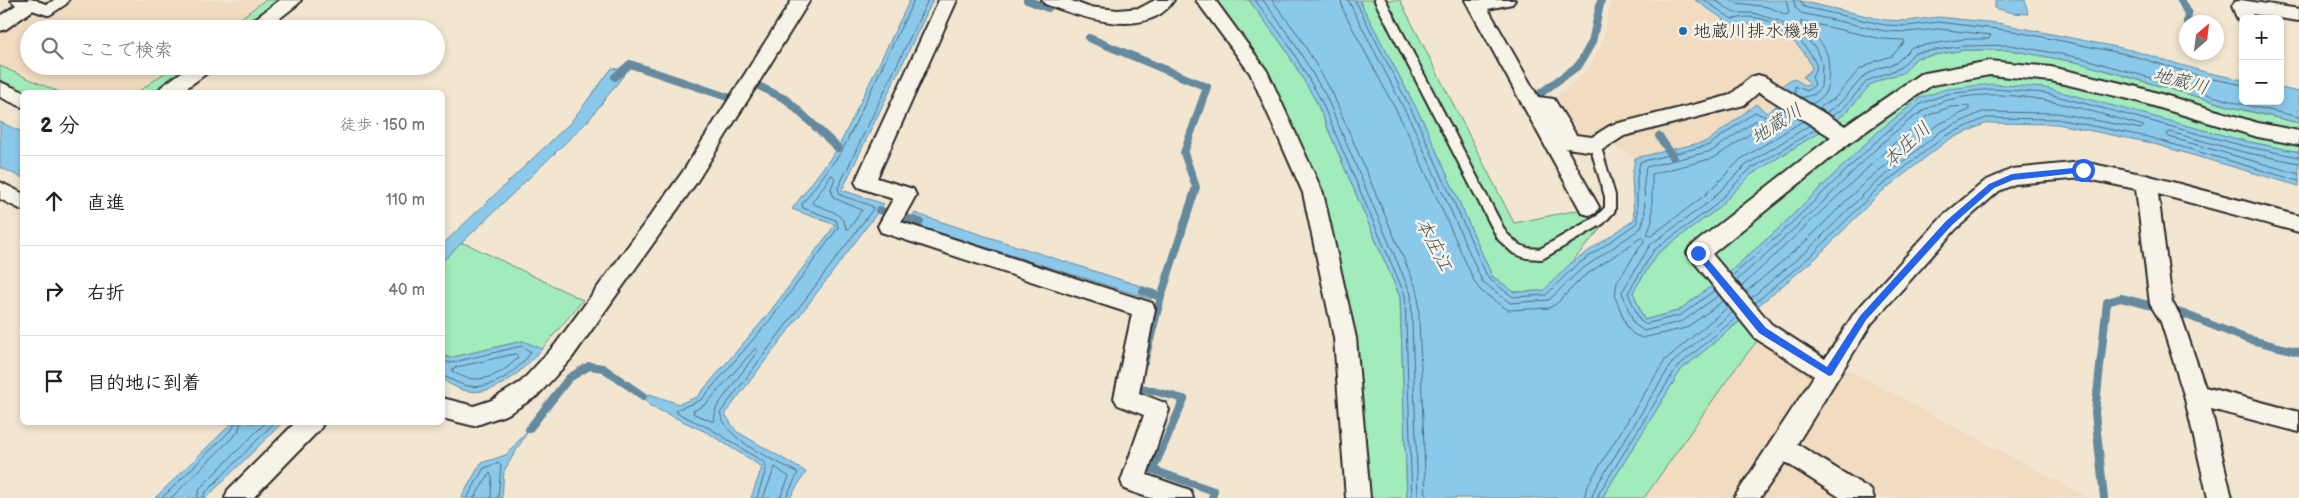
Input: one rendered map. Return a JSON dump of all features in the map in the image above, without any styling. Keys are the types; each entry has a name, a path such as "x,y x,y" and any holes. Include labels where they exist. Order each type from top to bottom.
{"street":[{"path":"266,20 292,0"},
{"path":"445,409 474,416 500,408 529,389 563,352 689,178 801,0"},
{"path":"948,0 865,182 906,195 888,226 1144,309 1126,398 1157,410 1133,481 1182,498"},
{"path":"1051,0 1098,15 1135,16 1161,7 1165,0"},
{"path":"1206,0 1258,71 1313,193 1345,338 1358,498"},
{"path":"1506,0 1475,3 1589,207"},
{"path":"0,25 25,2"},
{"path":"2244,15 2241,6 2299,15"},
{"path":"1829,373 1762,330 1698,253 1845,136 1927,79 1990,68 2051,74 2134,93 2258,130 2299,138"},
{"path":"171,90 191,75"},
{"path":"1532,104 1547,104 1570,142 1596,145 1618,130 1737,100 1758,82 1845,136"},
{"path":"0,89 20,99"},
{"path":"1746,498 1782,447 1863,318 1949,223 1992,186 2012,177 2083,170 2146,183 2299,224"},
{"path":"2146,183 2166,312 2196,396 2220,498"},
{"path":"0,190 20,201"},
{"path":"2196,396 2299,422"},
{"path":"237,498 309,425"},
{"path":"1782,447 1862,498"}],"lane":[{"path":"25,2 48,10 63,0"},
{"path":"1380,0 1502,236 1516,249 1526,253 1541,254 1600,220 1610,209 1610,196 1596,145"}],"shaded area":[{"path":"36,0 280,0 253,20 20,20 20,75 178,75 157,90 22,90 0,80 0,34 25,16"},
{"path":"1611,0 1695,0 1732,25 1746,22 1765,26 1781,33 1802,50 1810,60 1812,69 1811,84 1806,86 1793,78 1781,86 1791,93 1766,113 1756,105 1708,141 1635,158 1593,136 1574,133 1554,99 1587,71 1601,46"},
{"path":"1768,327 2089,498 1644,498 1732,373"}],"green space":[{"path":"265,0 280,0 253,20 238,20"},
{"path":"1198,0 1249,0 1284,47 1316,101 1400,297 1407,498 1346,498 1336,332 1310,200 1252,69"},
{"path":"1359,0 1400,0 1514,223 1598,206 1608,220 1571,263 1543,291 1514,292 1492,276 1424,123"},
{"path":"1964,50 2010,50 2080,63 2235,108 2299,123 2299,152 2245,141 2088,100 1920,98 1879,131 1776,231 1725,276 1678,311 1644,320 1633,292 1657,254 1716,210 1752,174 1846,113 1870,85 1884,78 1903,73 1916,58"},
{"path":"0,66 54,90 22,90 0,80"},
{"path":"162,75 178,75 157,90 141,90"},
{"path":"461,243 469,245 583,300 542,349 523,341 449,358 445,356 445,258"},
{"path":"1757,307 1768,327 1732,373 1644,498 1602,498 1681,370"}],"water":[{"path":"910,0 933,0 842,190 884,204 725,414 736,431 806,472 790,498 751,498 762,467 708,433 650,406 643,396 650,394 679,404 697,397 766,317 835,225 792,209 838,148"},
{"path":"1249,0 1359,0 1424,123 1492,276 1514,292 1543,291 1571,263 1634,220 1632,177 1635,158 1708,141 1756,104 1767,113 1791,94 1780,87 1793,78 1806,86 1810,84 1803,77 1812,69 1800,48 1791,40 1768,28 1756,25 1732,25 1695,0 1795,0 1885,20 1907,21 1938,17 1997,23 2131,50 2205,72 2239,79 2239,105 2284,105 2284,89 2299,92 2299,123 2236,108 2080,63 2010,50 1964,50 1916,58 1903,73 1884,78 1870,85 1846,113 1821,131 1752,174 1716,210 1657,254 1633,292 1644,320 1678,311 1725,276 1776,231 1879,131 1920,98 1946,89 1992,84 2046,88 2245,141 2299,152 2299,186 2147,142 2057,124 1987,123 1948,140 1879,194 1818,256 1681,370 1602,498 1407,498 1400,297 1316,101 1284,47"},
{"path":"1995,0 2025,0 2028,14 2013,13 1995,8"},
{"path":"612,68 627,71 587,122 445,259 445,242 570,123"},
{"path":"0,122 20,131 20,177 0,167"},
{"path":"914,213 1156,291 1151,299 908,223"},
{"path":"523,341 542,349 509,380 489,390 479,391 467,391 445,381 445,356 449,358"},
{"path":"230,425 280,425 206,498 155,498"},
{"path":"529,429 504,471 502,498 461,498 481,463 506,455"}],"waterway":[{"path":"1027,0 1048,8"},
{"path":"1538,95 1579,65 1592,42 1601,0"},
{"path":"2181,0 2188,15"},
{"path":"1089,38 1207,87 1184,153 1196,187 1161,297"},
{"path":"615,77 630,64 730,98"},
{"path":"759,86 787,100 838,148"},
{"path":"1659,136 1673,157"},
{"path":"879,210 920,222"},
{"path":"1143,291 1161,297"},
{"path":"1144,363 1161,297"},
{"path":"2104,498 2095,413 2107,302 2121,298 2184,314 2247,339 2299,352"},
{"path":"529,429 569,378 589,366 603,368 643,396"},
{"path":"1140,379 1138,387 1184,399 1153,470 1214,491 1212,498"}],"place":[{"name":"地蔵川排水機場","path":"1683,31"}],"route":[{"path":"1698,253 1762,330 1829,373 1863,318 1949,223 1992,186 2012,177 2083,170"}],"water label":[{"name":"地蔵川","path":"2181,80"},
{"name":"地蔵川","path":"1776,123"},
{"name":"本庄川","path":"1906,144"},
{"name":"本庄江","path":"1435,244"}]}
